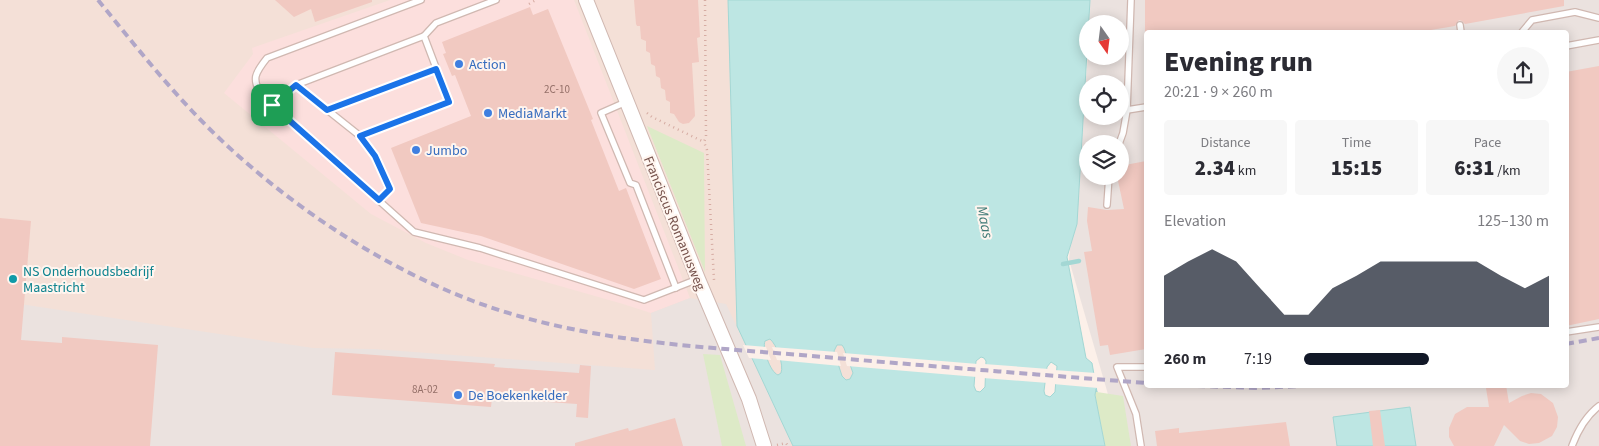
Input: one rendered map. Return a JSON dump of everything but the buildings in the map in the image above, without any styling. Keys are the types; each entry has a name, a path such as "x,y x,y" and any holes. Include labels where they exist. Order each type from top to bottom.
{"street":[{"name":"Franciscus Romanusweg","path":"586,0 698,279 770,446"}],"lane":[{"path":"421,0 267,58 258,69 255,78 256,86 262,96 414,232 480,248 644,300 698,279"},
{"path":"272,105 296,85 424,36 436,23 496,0"},
{"path":"1128,75 1131,0"},
{"path":"1524,30 1532,20 1575,12 1599,18"},
{"path":"1460,25 1461,30"},
{"path":"360,136 449,102 424,36"},
{"path":"1569,45 1599,40"},
{"path":"327,110 436,69"},
{"path":"296,85 360,136 375,156 390,189 379,200"},
{"path":"626,102 601,113 630,183 636,185 676,288"},
{"path":"1129,110 1144,107"},
{"path":"1107,204 1108,185"},
{"path":"1569,332 1599,327"},
{"path":"1141,446 1136,414 1117,367 1144,367"},
{"path":"1572,446 1584,422 1599,406"}],"path":[{"path":"529,4 536,0"},
{"path":"705,0 706,137 704,142 707,150 714,284"},
{"path":"646,111 652,117 704,142"},
{"path":"770,446 786,443 788,446"}],"shaded area":[{"path":"0,0 989,0 886,446 0,446"},
{"path":"390,0 574,0 690,298 651,313 468,260 426,243 371,214 224,93 253,54 252,48"},
{"path":"1090,0 1599,0 1599,446 1123,446 1069,260 1079,153 1079,185 1129,185 1129,135 1081,135 1082,125 1129,125 1129,75 1086,75 1087,65 1129,65 1129,15 1089,15"},
{"path":"690,298 726,304 788,434 791,446 0,446 0,301 313,348 374,349 655,370 651,313"}],"green space":[{"path":"647,126 704,153 705,272"},
{"path":"703,354 720,355 746,446 722,446"},
{"path":"1096,387 1097,392 1123,396 1131,446 1105,446 1095,395"}],"water":[{"name":"Maas","path":"728,0 1090,0 1089,15 1079,15 1079,65 1086,65 1086,75 1079,75 1079,125 1083,125 1082,135 1079,135 1077,224 1067,257 1086,358 1092,363 1097,392 1096,389 1095,395 1105,446 793,446 737,326","holes":["770,339 775,346 782,365 781,373 778,375 767,360 764,344 765,341","837,345 842,345 844,348 853,373 850,379 846,380 842,376 834,351","981,357 986,361 985,387 980,392 976,391 974,386 976,361","1051,362 1057,366 1055,392 1050,397 1045,395 1044,391 1047,367"]},
{"path":"1410,407 1416,446 1337,446 1333,417"}],"pier":[{"path":"743,345 766,347 771,360 749,358"},
{"path":"772,347 837,352 841,366 777,360"},
{"path":"843,353 978,364 977,377 847,366"},
{"path":"984,364 1049,369 1048,383 983,378"},
{"path":"1054,370 1096,373 1098,388 1053,384"}],"waterway":[{"path":"1063,264 1079,261"}],"railway":[{"path":"98,0 144,57 193,112 222,141 287,196 322,222 396,266 434,285 473,301 554,325 635,340 676,345 1144,383"},
{"path":"1569,343 1599,338"}],"place":[{"name":"Action","path":"459,64"},
{"name":"MediaMarkt","path":"488,113"},
{"name":"Jumbo","path":"416,150"},
{"name":"NS Onderhoudsbedrijf Maastricht","path":"13,279"},
{"name":"De Boekenkelder","path":"458,395"}],"route":[{"path":"436,69 449,102 360,136 375,156 390,189 379,200 272,105 296,85 327,110 436,69"}]}
